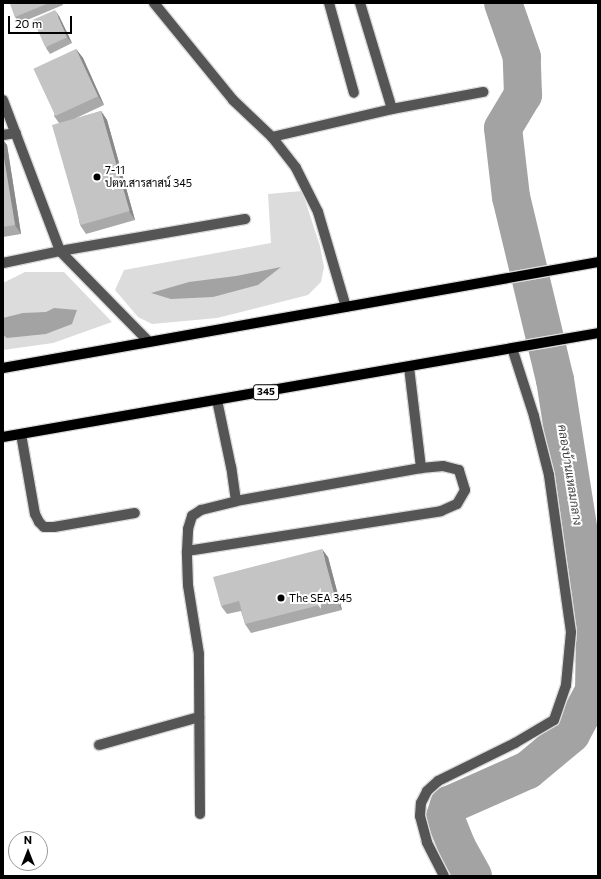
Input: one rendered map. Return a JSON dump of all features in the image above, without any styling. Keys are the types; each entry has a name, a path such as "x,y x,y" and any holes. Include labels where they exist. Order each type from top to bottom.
{"main road":[{"path":"3,368 598,262"},
{"name":"345","path":"3,437 598,333"}],"street":[{"path":"154,3 233,100 272,137 296,168 318,212 346,307"},
{"path":"329,3 354,93"},
{"path":"360,3 392,109"},
{"path":"272,137 392,109 483,92"},
{"path":"3,100 60,252 149,342"},
{"path":"3,135 16,133"},
{"path":"3,263 245,219"},
{"path":"444,876 427,842 420,816 421,803 427,791 438,781 515,743 554,720 566,685 571,632 549,475 534,416 512,348"},
{"path":"408,367 421,468"},
{"path":"217,400 231,467 236,501"},
{"path":"21,434 35,514 39,522 44,527 54,527 134,513"},
{"path":"187,551 441,511 457,504 464,490 459,470 443,466 421,468 236,501 200,510 192,516 188,529 187,551 188,585 199,654 200,814"},
{"path":"99,745 200,717"}],"shaded area":[{"path":"302,191 320,246 324,267 321,282 308,295 217,318 152,324 138,317 115,290 124,270 271,243 268,194"},
{"path":"281,267 258,285 213,297 171,299 151,293 189,282 236,276"},
{"path":"25,272 64,272 112,322 53,343 3,350 3,283"},
{"path":"54,308 77,310 72,324 46,334 7,338 3,335 3,318 23,313 46,312"}],"building":[{"path":"10,3 49,3 15,17"},
{"path":"55,10 67,37 45,47 33,20"},
{"path":"76,49 98,96 55,116 33,69"},
{"name":"7-11 ปตท.สารสาสน์ 345","path":"101,111 130,211 81,225 52,125"},
{"path":"3,152 15,225 3,227"},
{"name":"The SEA 345","path":"322,549 336,601 245,624 239,601 221,606 213,577"}],"waterway":[{"name":"คลองบ้านแหลมกลาง","path":"473,876 457,847 445,817 449,805 528,770 571,734 594,691 595,635 555,380 511,197 503,128 523,95 522,57 503,3"}],"place":[{"name":"7-11 ปตท.สารสาสน์ 345","path":"97,177"},
{"name":"The SEA 345","path":"281,598"}]}
